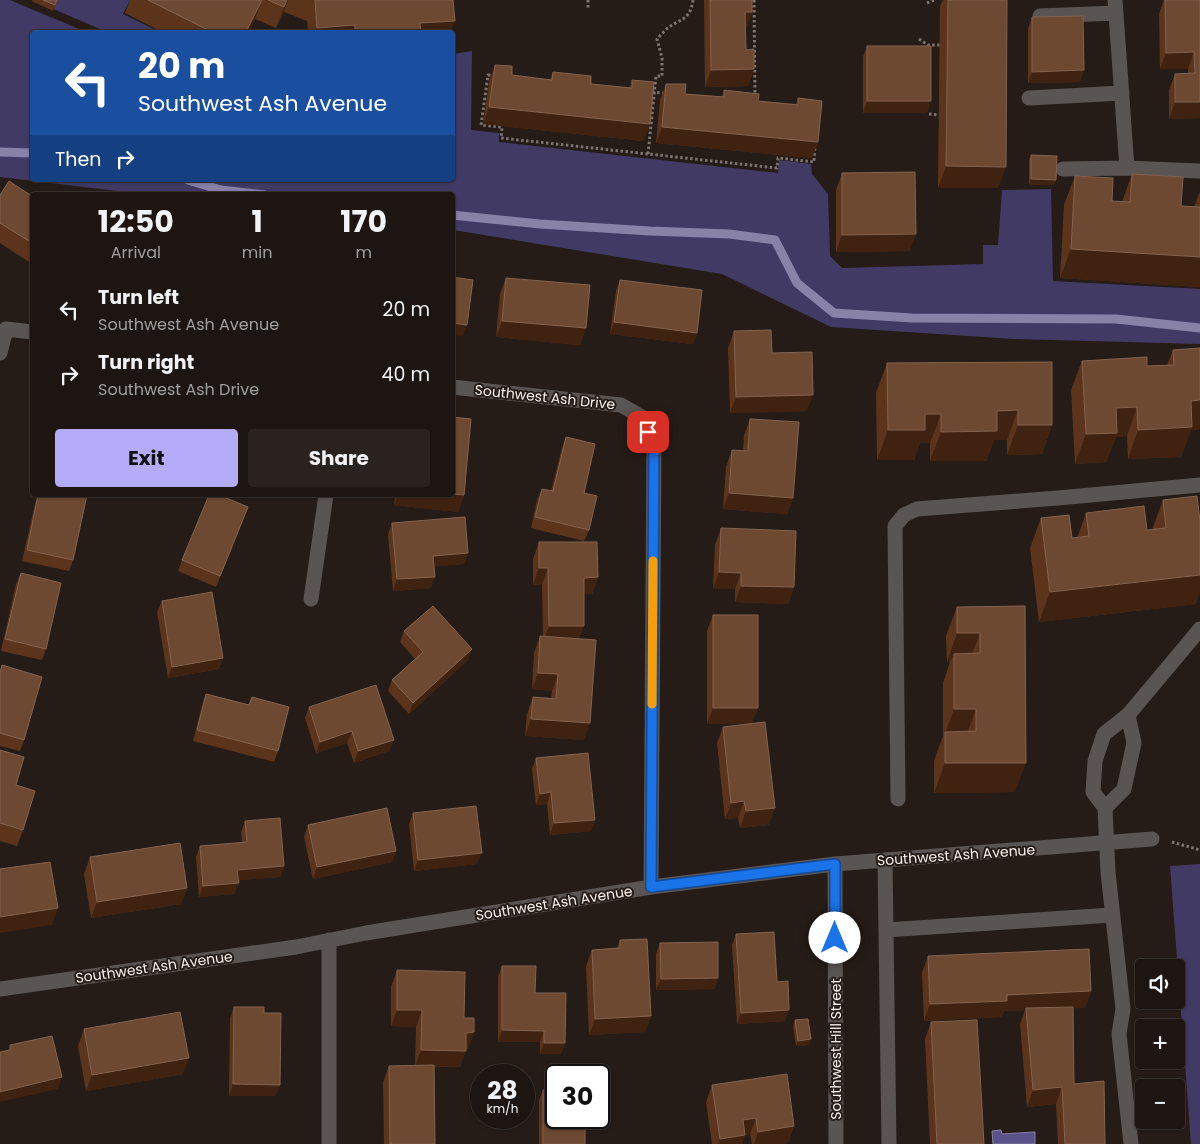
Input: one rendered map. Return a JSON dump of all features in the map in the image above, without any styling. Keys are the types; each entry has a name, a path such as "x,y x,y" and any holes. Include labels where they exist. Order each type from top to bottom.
{"street":[{"path":"1040,16 1115,6 1127,168"},
{"path":"1029,98 1122,92"},
{"path":"1063,169 1127,168 1200,171"},
{"path":"0,353 6,329 30,332"},
{"name":"Southwest Ash Drive","path":"455,387 620,404 642,417 654,446 651,887"},
{"path":"898,799 895,526 904,515 917,509 1200,485"},
{"path":"311,599 326,497"},
{"path":"1131,1144 1119,1034 1123,1009 1112,914 1105,808 1093,792 1095,761 1104,734 1128,715 1200,629"},
{"path":"1105,808 1124,789 1134,743 1128,715"},
{"name":"Southwest Ash Avenue","path":"0,989 296,947 651,887 835,864 1152,839"},
{"path":"885,860 889,1144"},
{"name":"Southwest Hill Street","path":"835,864 836,1144"},
{"path":"886,930 1112,914"},
{"path":"329,940 329,1144"}],"path":[{"path":"588,0 588,10"},
{"path":"648,154 656,76 662,76 662,58 657,39 668,27 684,20 693,0"},
{"path":"754,0 755,103"},
{"path":"927,2 934,0"},
{"path":"919,38 928,45 940,45"},
{"path":"488,75 755,103 817,109 814,162 778,158 777,168 501,138 502,127 482,125 488,75"},
{"path":"929,114 939,114"},
{"path":"1152,839 1164,840 1200,850"}],"shaded area":[{"path":"0,0 10,0 81,30 30,30 30,181 0,177"},
{"path":"32,0 130,0 123,14 156,30 102,30"},
{"path":"472,51 471,130 499,133 499,142 778,173 779,160 811,164 812,174 828,194 830,256 842,268 983,264 983,245 998,245 1002,190 1051,189 1053,281 1200,289 1200,344 1014,339 831,327 722,274 455,230 455,192 126,192 42,182 455,182 455,54"},
{"path":"1200,864 1200,1144 1191,1144 1185,1065 1185,1019 1182,1019 1181,1009 1185,1009 1185,959 1177,959 1170,866"},
{"path":"1001,1130 1002,1134 1035,1132 1035,1144 993,1144 992,1131"}],"building":[{"path":"43,0 57,0 55,5"},
{"path":"148,0 262,0 247,30 208,30"},
{"path":"268,0 287,0 284,7"},
{"path":"315,0 453,0 455,21 420,23 421,30 355,30 355,25 317,28"},
{"path":"710,0 752,0 752,12 745,12 746,50 754,49 754,69 711,70"},
{"path":"948,0 1007,0 1006,167 946,166"},
{"path":"1165,0 1200,0 1200,102 1175,102 1175,74 1195,73 1194,52 1166,53"},
{"path":"1083,16 1084,70 1032,72 1032,17"},
{"path":"867,46 931,46 931,101 867,101"},
{"path":"495,65 512,66 512,75 552,80 553,72 591,76 591,84 632,88 632,80 654,82 650,124 489,107"},
{"path":"666,84 686,84 685,94 724,97 724,90 759,94 758,101 798,105 798,98 822,101 818,142 662,127"},
{"path":"1031,155 1057,156 1056,180 1031,179"},
{"path":"915,172 916,234 842,235 842,173"},
{"path":"1132,174 1183,177 1181,206 1200,207 1200,257 1071,249 1075,176 1113,178 1112,201 1130,202"},
{"path":"9,181 30,195 30,242 0,223 0,195"},
{"path":"455,277 473,280 467,325 455,323"},
{"path":"506,278 590,285 586,328 502,321"},
{"path":"620,280 702,290 697,333 614,322"},
{"path":"771,330 772,353 812,352 813,395 736,397 734,331"},
{"path":"1200,348 1200,400 1191,401 1192,427 1138,430 1137,407 1116,408 1117,433 1086,434 1082,361 1147,357 1147,366 1174,365 1173,350"},
{"path":"1052,362 1052,425 1018,425 1018,410 997,411 997,431 941,432 941,414 925,414 925,430 888,430 887,363"},
{"path":"455,417 471,419 464,495 455,494"},
{"path":"750,419 799,422 793,498 729,493 732,450 748,451"},
{"path":"566,437 595,444 584,493 597,496 589,530 535,517 542,489 553,491"},
{"path":"1197,496 1200,521 1200,575 1050,592 1041,518 1069,515 1072,538 1089,536 1086,513 1144,506 1147,530 1166,528 1163,500"},
{"path":"38,497 87,497 73,560 27,550"},
{"path":"208,497 224,497 248,507 220,576 182,560"},
{"path":"465,517 468,553 433,556 435,577 397,579 392,523"},
{"path":"721,528 796,531 794,587 741,586 741,573 719,572"},
{"path":"539,542 597,542 598,577 584,578 584,626 549,626 548,568 539,568"},
{"path":"21,573 61,583 46,649 5,639"},
{"path":"212,592 223,658 172,667 162,601"},
{"path":"433,606 472,649 413,703 392,680 423,652 404,631"},
{"path":"1025,606 1026,763 945,763 945,732 976,731 976,709 954,709 954,654 980,653 980,633 957,633 957,607"},
{"path":"713,615 758,615 758,708 713,708"},
{"path":"540,636 596,640 590,723 531,719 533,697 556,699 558,674 538,673"},
{"path":"2,665 42,677 24,740 0,733 0,673"},
{"path":"376,685 394,740 358,751 352,731 320,742 309,707"},
{"path":"206,694 249,705 252,697 289,707 278,751 197,730"},
{"path":"765,722 775,808 746,811 744,801 731,803 723,727"},
{"path":"0,750 24,757 16,785 35,791 23,830 0,823"},
{"path":"588,753 595,820 554,823 551,792 540,794 536,758"},
{"path":"476,806 482,853 418,860 413,813"},
{"path":"387,808 396,851 317,867 308,825"},
{"path":"280,818 284,866 237,870 239,883 203,886 200,846 247,842 245,821"},
{"path":"180,843 187,888 97,902 90,857"},
{"path":"50,862 58,908 0,917 0,869"},
{"path":"774,932 777,982 788,981 789,1010 741,1013 736,934"},
{"path":"647,939 651,1016 595,1019 592,950 620,948 620,940"},
{"path":"718,942 718,978 661,979 660,943"},
{"path":"1089,949 1091,991 1007,995 1007,1001 930,1004 928,956"},
{"path":"502,966 536,966 535,993 566,993 565,1043 544,1043 544,1031 502,1030"},
{"path":"397,970 465,972 464,1018 474,1018 474,1032 466,1033 466,1051 421,1050 422,1010 397,1010"},
{"path":"234,1007 264,1007 264,1013 281,1013 280,1085 233,1084"},
{"path":"1073,1007 1074,1084 1104,1081 1105,1144 1065,1144 1062,1087 1033,1090 1026,1008"},
{"path":"180,1012 189,1058 92,1075 84,1029"},
{"path":"808,1019 811,1039 798,1041 795,1020"},
{"path":"977,1020 984,1144 937,1144 931,1022"},
{"path":"52,1036 62,1077 0,1092 0,1052 10,1050 10,1045"},
{"path":"434,1065 435,1144 390,1144 389,1066"},
{"path":"787,1074 794,1126 758,1132 756,1118 743,1120 745,1135 720,1139 712,1085"},
{"path":"543,1090 545,1090 545,1129 585,1129 585,1144 543,1144"}],"waterway":[{"path":"0,152 30,153"},
{"path":"195,182 221,190 239,192"},
{"path":"455,215 540,224 729,234 775,240 797,283 834,313 912,318 1116,319 1200,328"}],"slow traffic":[{"path":"652,704 653,561"}],"route":[{"path":"648,432 654,446 651,887 835,864 835,938"}]}
